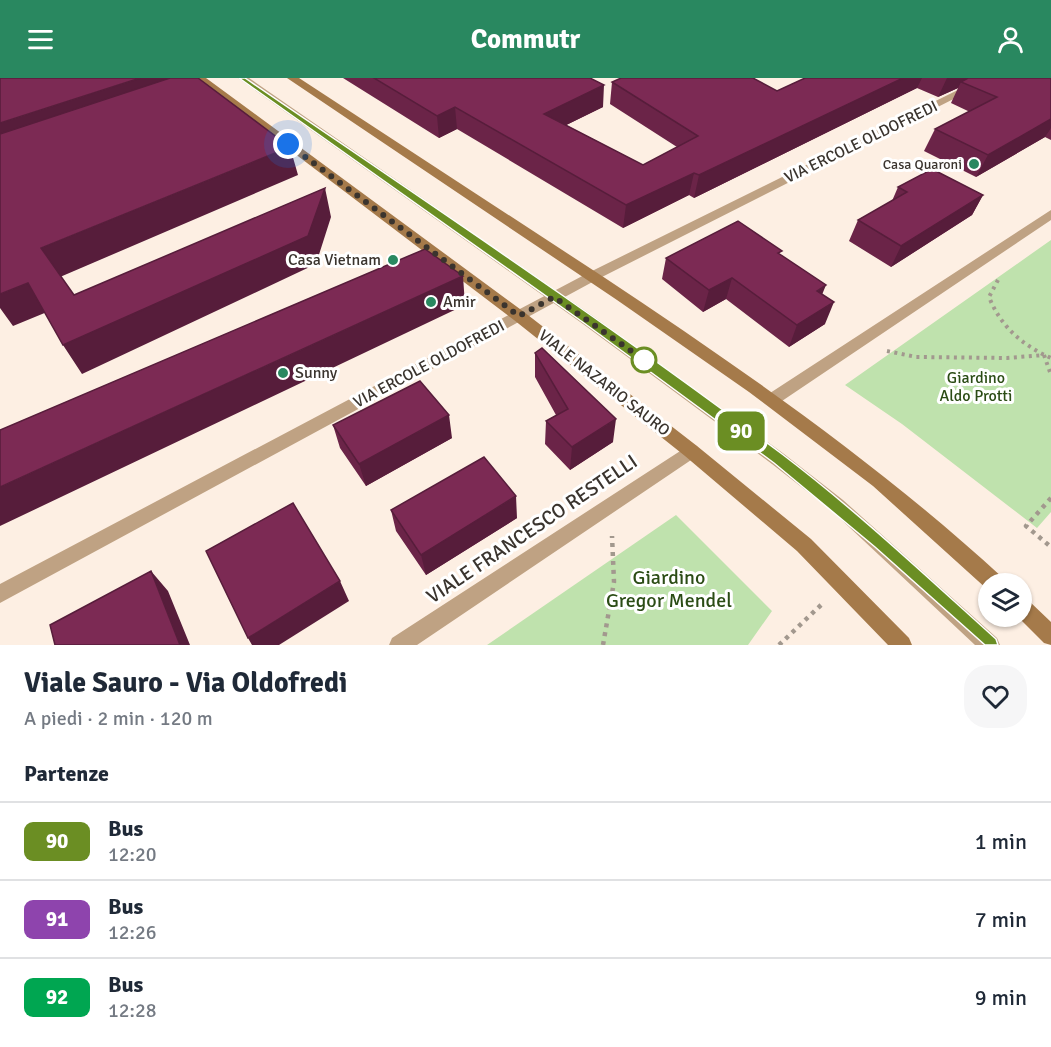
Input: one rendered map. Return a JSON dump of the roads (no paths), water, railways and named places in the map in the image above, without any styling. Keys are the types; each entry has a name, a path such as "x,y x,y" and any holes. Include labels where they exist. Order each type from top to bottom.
{"main road":[{"name":"VIALE NAZARIO SAURO","path":"200,78 208,91 519,316 691,451 804,545 902,645"},
{"path":"292,78 593,276 773,399 854,460 945,534 985,573"},
{"path":"1032,618 1051,636"}],"street":[{"path":"243,78 769,452 837,505 990,645"},
{"name":"VIA ERCOLE OLDOFREDI","path":"0,594 593,276 990,78"},
{"path":"773,399 1051,214"},
{"name":"VIALE FRANCESCO RESTELLI","path":"399,645 691,451"}],"place":[{"name":"Casa Quaroni","path":"974,164"},
{"name":"Casa Vietnam","path":"393,260"},
{"name":"Amir","path":"431,302"},
{"name":"Sunny","path":"283,373"}],"park label":[{"name":"Giardino Aldo Protti","path":"976,387"},
{"name":"Giardino Gregor Mendel","path":"669,588"}]}
